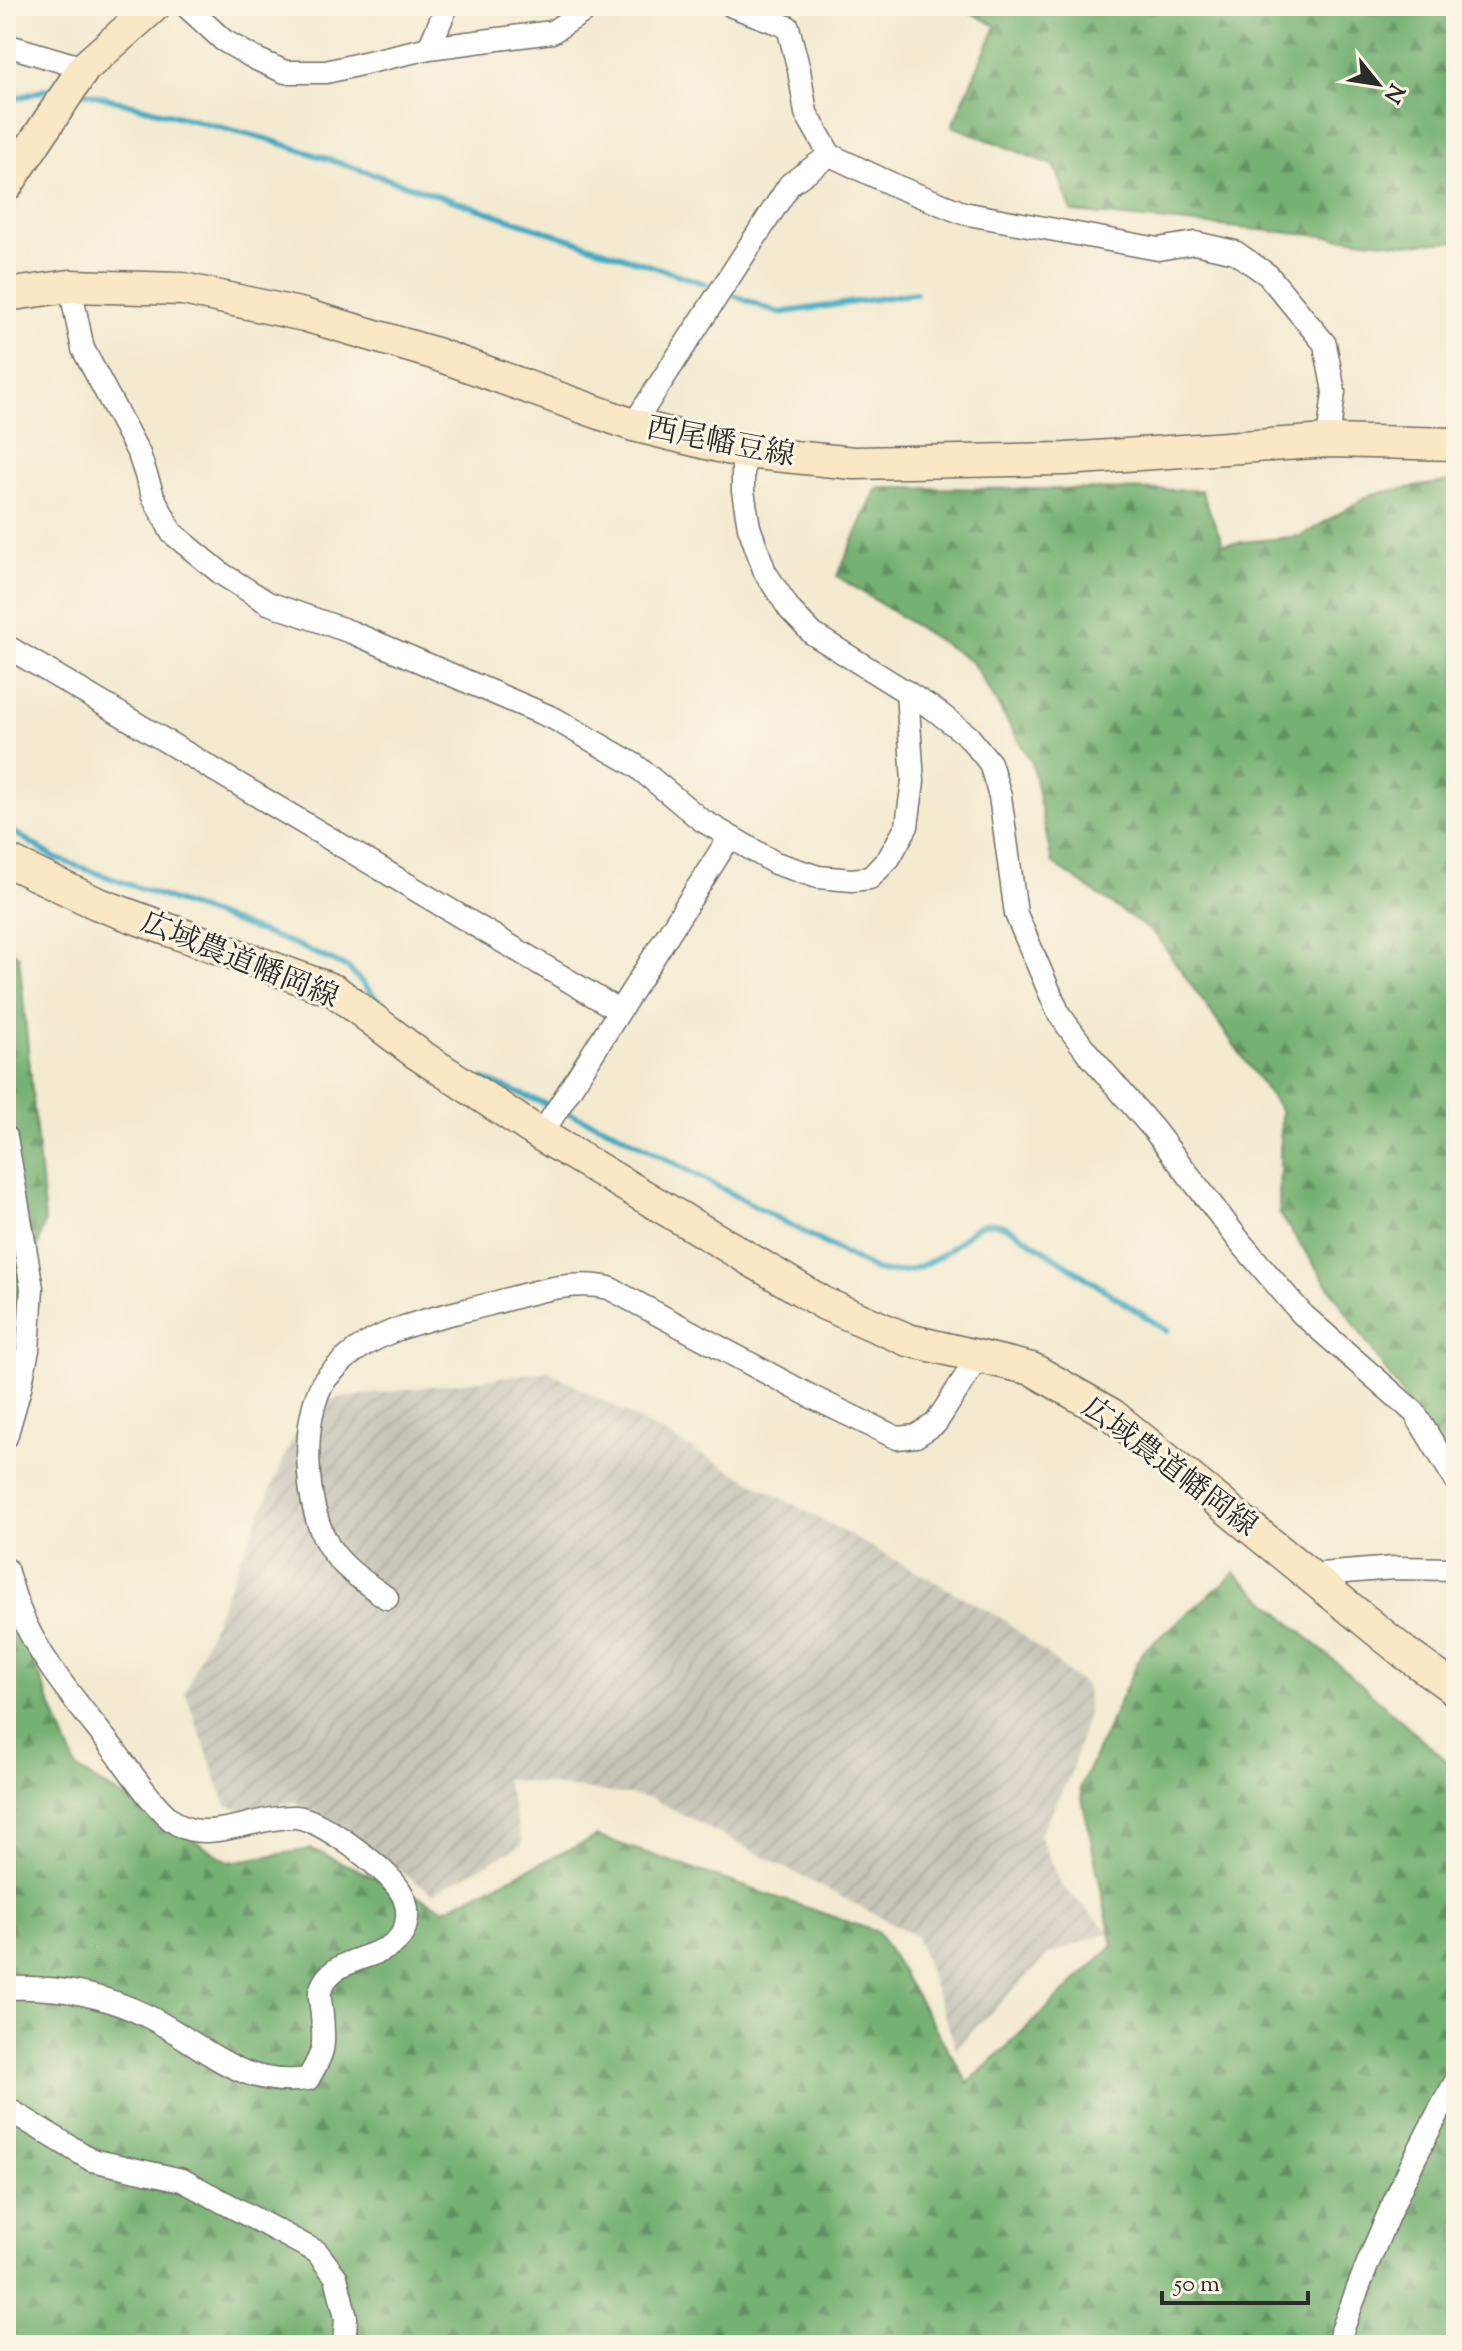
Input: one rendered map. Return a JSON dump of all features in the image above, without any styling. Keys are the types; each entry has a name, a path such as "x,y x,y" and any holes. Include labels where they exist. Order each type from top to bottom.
{"street":[{"path":"6,186 74,82 154,6"},
{"path":"186,6 223,40 285,72 326,72 429,48 552,32 592,6"},
{"path":"429,48 447,6"},
{"path":"732,6 788,27 806,113 830,155 963,213 1158,249 1195,243 1235,252 1268,275 1325,344 1334,392 1328,441"},
{"path":"6,45 74,82"},
{"path":"633,425 790,184 830,155"},
{"path":"70,286 83,349 139,454 153,496 172,533 222,574 268,603 351,632 555,719 635,765 700,819 775,863 818,877 852,880 870,878 889,858 907,826 913,781 907,692"},
{"name":"西尾幡豆線","path":"6,295 70,286 183,289 304,315 433,353 633,425 743,452 870,463 1066,459 1328,441 1456,444"},
{"path":"743,452 743,491 749,527 765,572 790,610 813,634 907,692 968,736 990,763 1000,796 1016,914 1059,1014 1241,1243 1302,1314 1414,1412 1456,1481"},
{"path":"6,646 618,1010"},
{"path":"546,1127 729,838"},
{"name":"広域農道幡岡線","path":"6,860 96,903 335,991 418,1054 546,1127 825,1304 908,1340 1032,1369 1112,1415 1405,1653 1456,1690"},
{"path":"6,1137 32,1288 28,1350 6,1437"},
{"path":"387,1598 348,1571 328,1544 310,1494 309,1443 314,1409 323,1383 345,1360 384,1334 433,1318 541,1291 591,1284 609,1288 814,1398 897,1438 916,1436 936,1423 978,1357"},
{"path":"1308,1575 1394,1568 1456,1569"},
{"path":"6,1569 19,1611 48,1663 141,1786 177,1824 198,1831 221,1830 257,1820 300,1817 371,1860 398,1887 408,1911 403,1932 391,1946 341,1965 333,1971 320,1992 323,2052 308,2079 287,2082 261,2080 234,2068 146,2015 109,2000 41,1986 6,1988"},
{"path":"1337,2345 1367,2262 1389,2213 1456,2081"},
{"path":"6,2108 92,2160 182,2180 317,2252 336,2277 346,2318 344,2345"}],"shaded area":[{"path":"549,1371 1003,1619 1086,1687 1088,1713 1070,1776 1039,1835 1061,1885 1109,1932 1048,1955 956,2048 916,1936 651,1798 505,1779 523,1844 433,1893 295,1802 244,1810 226,1805 185,1692 309,1402"}],"green space":[{"path":"959,6 1456,6 1456,241 1406,244 1072,212 1055,166 952,126 996,26"},
{"path":"1456,480 1456,1469 1432,1439 1279,1213 1281,1111 1155,934 1052,863 1032,763 972,662 837,576 877,488 1201,490 1223,544 1301,536 1372,494"},
{"path":"6,944 19,957 45,1221 6,1360"},
{"path":"1235,1573 1456,1769 1456,2345 6,2345 6,1592 77,1769 230,1862 312,1849 445,1909 597,1836 878,1932 968,2083 1113,1946 1080,1788 1142,1652"}],"waterway":[{"path":"6,101 56,87"},
{"path":"79,91 270,140 706,284"},
{"path":"735,296 779,313 916,293"},
{"path":"6,827 55,858 297,945 348,968 390,1012 409,1027"},
{"path":"483,1079 614,1131 875,1270 898,1272 920,1266 941,1256 978,1226 997,1224 1015,1231 1167,1331"}]}
